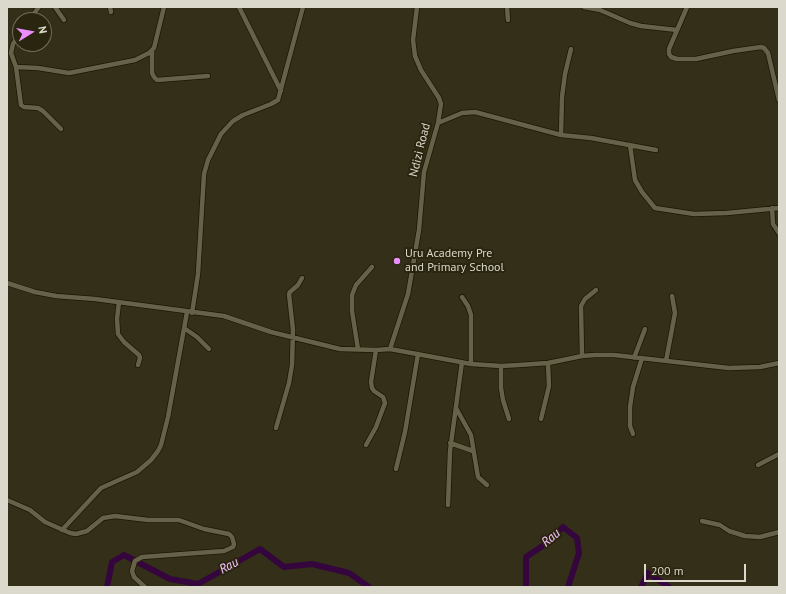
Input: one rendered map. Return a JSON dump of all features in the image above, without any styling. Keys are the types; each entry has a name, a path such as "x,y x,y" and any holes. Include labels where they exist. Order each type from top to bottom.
{"street":[{"path":"55,7 64,20"},
{"path":"164,7 160,28 152,51 152,73 154,78 157,80 208,76"},
{"path":"239,7 281,91"},
{"path":"62,530 101,488 137,472 151,460 161,445 168,417 184,328 198,274 204,174 208,160 221,134 233,121 243,115 278,100 303,7"},
{"name":"Ndizi Road","path":"390,349 410,286 420,230 423,177 438,123 441,104 439,98 421,70 415,56 413,40 417,7"},
{"path":"506,7 508,20"},
{"path":"584,7 600,10 630,24 677,30"},
{"path":"688,7 669,49 669,54 673,58 696,59 740,50 761,47 764,48 768,53 779,100"},
{"path":"12,48 11,53 16,67 21,105 24,107 38,108 61,129"},
{"path":"561,135 563,90 571,49"},
{"path":"16,67 74,73 135,60 152,51"},
{"path":"438,123 462,113 475,112 561,135 656,150"},
{"path":"630,145 635,180 642,192 655,208 694,214 727,213 779,208"},
{"path":"772,208 773,224 779,233"},
{"path":"358,350 352,311 352,295 356,285 372,266"},
{"path":"276,428 292,365 293,337 289,294 291,290 298,285 302,278"},
{"path":"7,283 35,292 56,296 118,302 230,318 271,332 340,350 390,349 471,364 501,366 548,363 595,354 729,368 779,363"},
{"path":"582,356 581,306 585,299 596,290"},
{"path":"666,361 675,313 672,296"},
{"path":"462,297 468,306 470,315 471,364"},
{"path":"118,302 118,334 124,342 139,355 140,358 138,365"},
{"path":"184,328 198,337 210,348"},
{"path":"634,358 645,329"},
{"path":"366,445 376,427 385,403 383,397 374,392 372,388 371,378 376,350"},
{"path":"396,469 405,432 418,354"},
{"path":"633,434 630,426 630,407 633,387 642,358"},
{"path":"448,505 450,443 462,362"},
{"path":"541,419 549,386 548,363"},
{"path":"501,366 501,388 509,419"},
{"path":"456,408 471,434 478,477 487,485"},
{"path":"450,443 473,451"},
{"path":"758,465 779,454"},
{"path":"7,500 30,510 45,522 70,533 80,534 87,531 103,518 115,516 148,520 179,520 229,534 234,540 233,547 224,551 142,556 135,562 132,571 134,577 145,587"},
{"path":"702,521 720,525 738,534 754,538 779,532"}],"waterway":[{"name":"Rau","path":"526,587 526,557 547,543 563,527 577,538 579,553 568,587"},
{"name":"Rau","path":"107,587 112,562 124,555 170,579 198,584 260,549 284,567 312,564 349,573 369,587"},
{"name":"Rau","path":"641,587 648,573 669,587"}],"place":[{"name":"Uru Academy Pre and Primary School","path":"397,261"}]}
